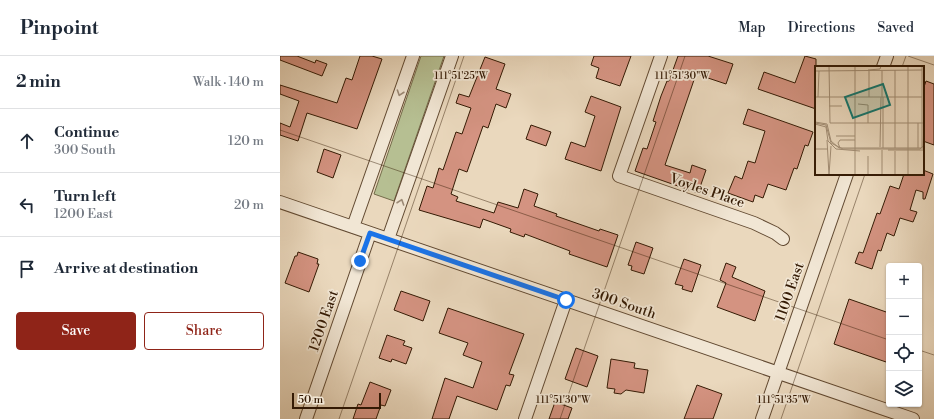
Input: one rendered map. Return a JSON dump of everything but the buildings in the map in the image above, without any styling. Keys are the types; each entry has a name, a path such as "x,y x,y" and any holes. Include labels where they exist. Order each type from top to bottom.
{"street":[{"path":"353,227 413,56"},
{"path":"388,239 452,56"},
{"name":"Voyles Place","path":"660,56 619,176 754,223 775,233 783,239"},
{"path":"883,66 887,56"},
{"name":"1100 East","path":"762,419 846,175"},
{"name":"300 South","path":"280,202 913,419"},
{"name":"1200 East","path":"306,419 370,233"},
{"path":"525,419 566,300"}],"green space":[{"path":"421,56 444,56 394,201 374,194"}],"route":[{"path":"360,261 370,233 566,300"}]}
